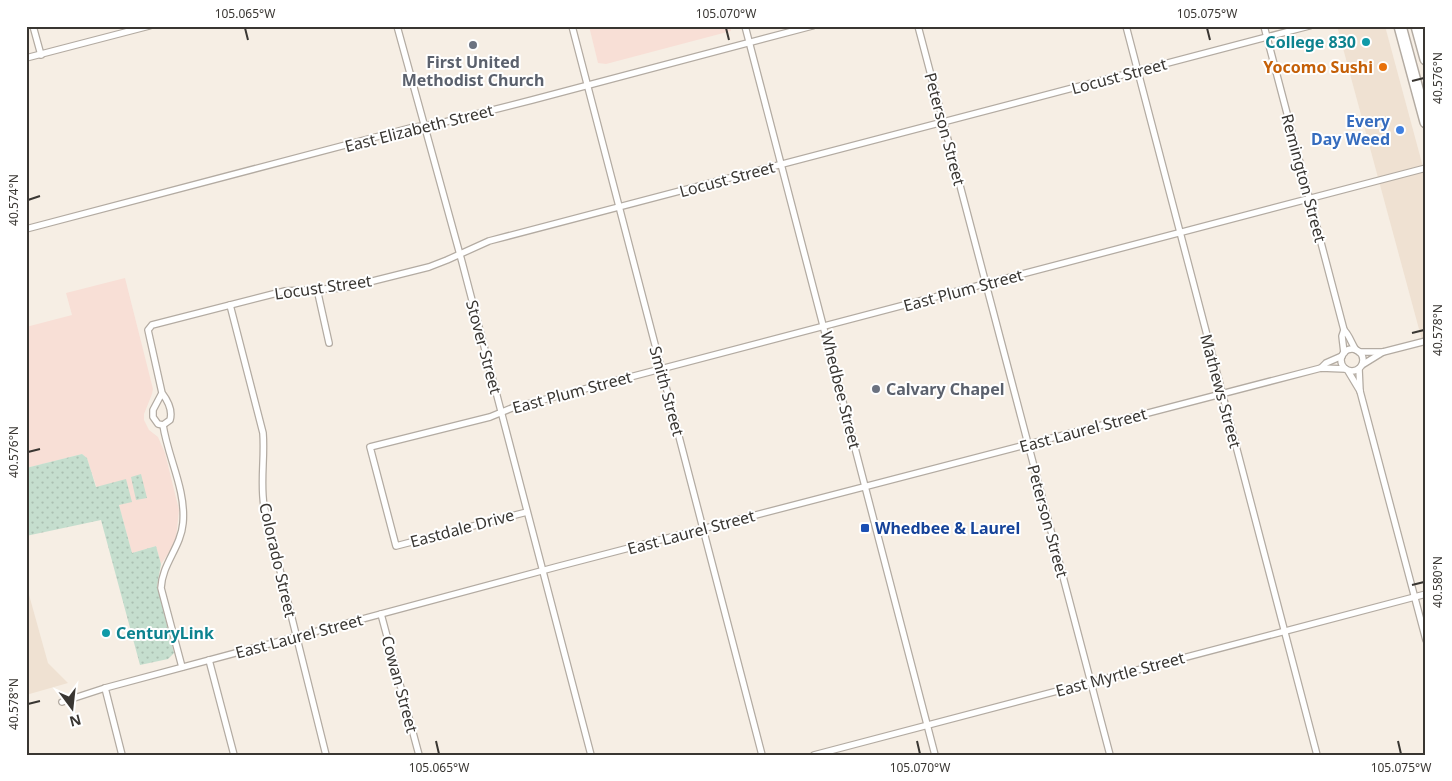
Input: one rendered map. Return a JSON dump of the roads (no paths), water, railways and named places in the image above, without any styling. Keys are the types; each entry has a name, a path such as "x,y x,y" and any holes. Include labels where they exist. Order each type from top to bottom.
{"highway":[{"path":"1400,26 1426,122"},
{"path":"1413,26 1422,46"},
{"path":"1417,26 1426,59"}],"street":[{"path":"33,26 41,54"},
{"path":"26,58 127,29 149,26"},
{"name":"Stover Street","path":"397,26 460,254 591,755"},
{"name":"Smith Street","path":"572,26 762,755"},
{"name":"Whedbee Street","path":"745,26 935,755"},
{"name":"East Elizabeth Street","path":"26,229 812,26"},
{"name":"Peterson Street","path":"918,26 1110,755"},
{"name":"Mathews Street","path":"1126,26 1317,755"},
{"name":"Remington Street","path":"1264,26 1344,330 1342,336 1343,355"},
{"name":"Locust Street","path":"162,393 148,330 152,325 285,291 342,288 361,284 428,266 489,241 1309,26"},
{"name":"East Plum Street","path":"501,411 1426,168"},
{"path":"318,289 330,343"},
{"name":"Colorado Street","path":"230,305 261,419 264,443 262,484 264,506 326,755"},
{"name":"Remington Street","path":"1344,330 1349,334 1352,345 1358,351"},
{"path":"1426,341 1383,352 1350,350 1343,355 1342,363 1360,391 1426,640"},
{"path":"1358,351 1363,358 1360,391"},
{"path":"1347,370 1355,371 1383,352"},
{"name":"East Laurel Street","path":"1321,368 1326,363 1343,355"},
{"name":"East Laurel Street","path":"62,702 182,667 543,571 1321,368 1347,370"},
{"path":"162,393 168,400 171,410 170,420 163,425 158,424 152,417 153,410 162,393"},
{"name":"Eastdale Drive","path":"501,411 490,417 370,447 396,546 527,512"},
{"path":"163,425 181,492 183,516 180,537 176,550 161,577 161,588 182,667"},
{"name":"East Myrtle Street","path":"814,755 1426,594"},
{"name":"Cowan Street","path":"382,614 419,755"},
{"path":"209,660 234,755"},
{"path":"105,688 122,755"}],"place":[{"name":"College 830","path":"1366,42"},
{"name":"First United Methodist Church","path":"473,45"},
{"name":"Yocomo Sushi","path":"1383,67"},
{"name":"Every Day Weed","path":"1400,130"},
{"name":"Calvary Chapel","path":"876,389"},
{"name":"Whedbee & Laurel","path":"865,528"},
{"name":"CenturyLink","path":"106,633"}]}
